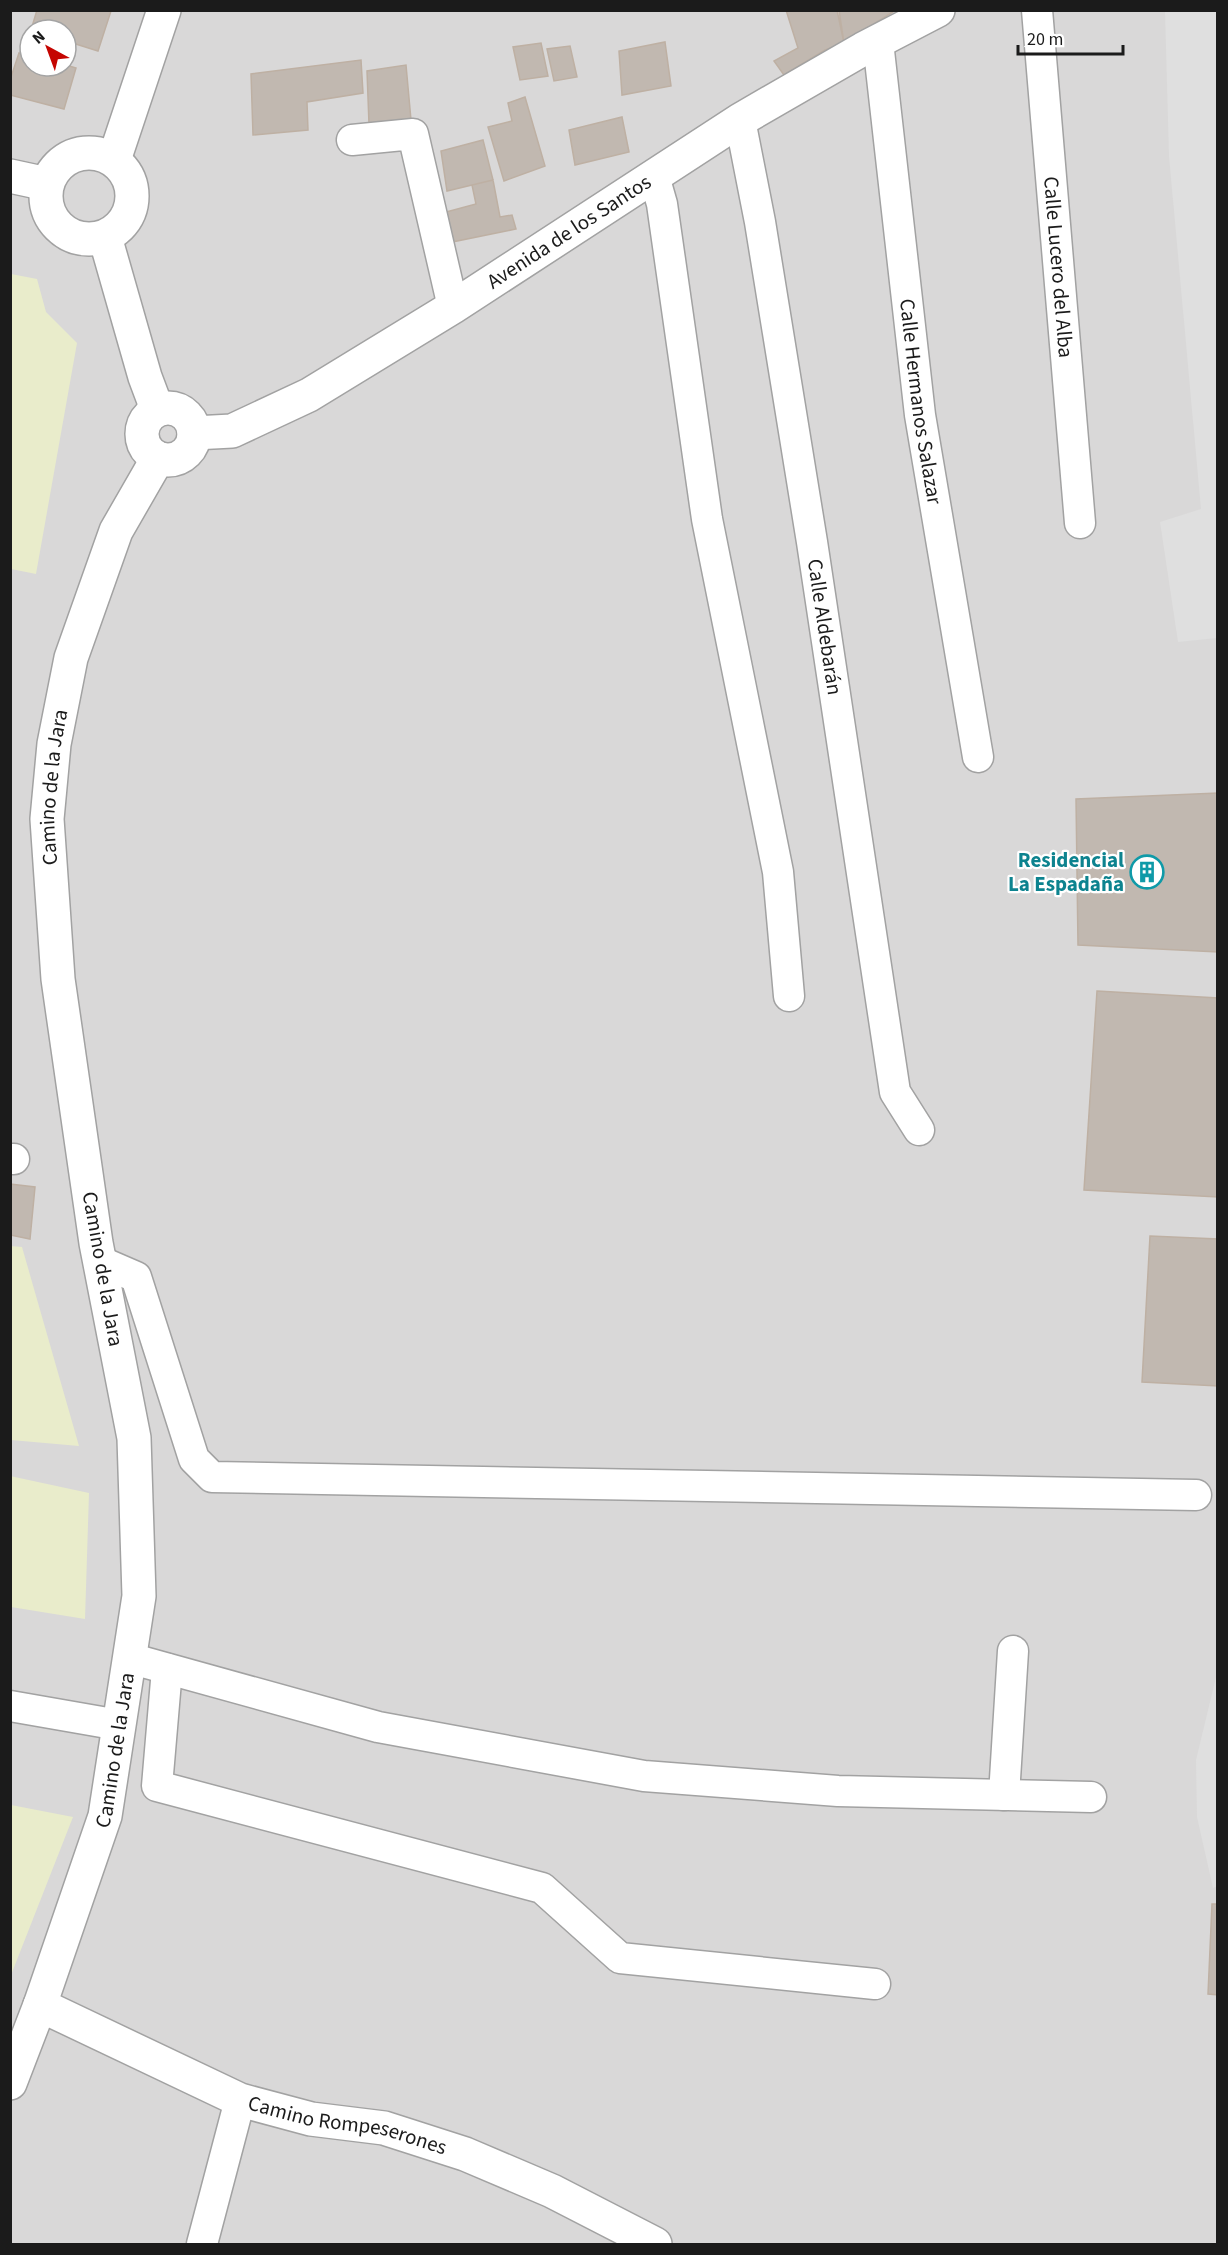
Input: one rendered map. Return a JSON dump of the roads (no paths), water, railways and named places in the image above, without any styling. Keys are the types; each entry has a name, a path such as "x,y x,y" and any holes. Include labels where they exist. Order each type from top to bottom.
{"street":[{"path":"114,160 164,10"},
{"name":"Avenida de los Santos","path":"194,433 232,430 309,395 453,307 740,120 938,10"},
{"name":"Calle Lucero del Alba","path":"1037,10 1080,523"},
{"name":"Calle Hermanos Salazar","path":"878,42 920,415 978,757"},
{"name":"Calle Aldebarán","path":"740,120 760,222 812,542 895,1092 919,1130"},
{"path":"352,140 413,134 453,307"},
{"path":"95,153 114,160 129,178 132,189 130,213 116,231 105,237 91,240 78,238 65,232 55,224 48,211 47,184 53,171 63,161 75,155 95,153"},
{"path":"10,176 47,184"},
{"path":"654,176 662,204 707,519 778,872 789,996"},
{"path":"105,237 157,409"},
{"path":"167,407 178,409 186,415 192,423 194,433 187,452 178,458 168,460 149,453 143,444 141,434 143,424 149,415 157,409 167,407"},
{"name":"Camino de la Jara","path":"10,2083 40,2005 105,1816 139,1596 134,1438 99,1261 58,979 47,819 54,744 71,658 116,531 158,458"},
{"path":"99,1261 136,1277 194,1459 212,1477 1196,1495"},
{"path":"1004,1796 1013,1651"},
{"path":"129,1658 378,1727 644,1776 838,1791 1091,1797"},
{"path":"167,1669 157,1786 542,1888 620,1958 875,1984"},
{"path":"10,1706 119,1725"},
{"name":"Camino Rompeserones","path":"40,2005 240,2100 311,2119 384,2128 465,2154 552,2191 655,2244"},
{"path":"202,2244 240,2100"}],"place":[{"name":"Residencial La Espadaña","path":"1147,872"}]}
